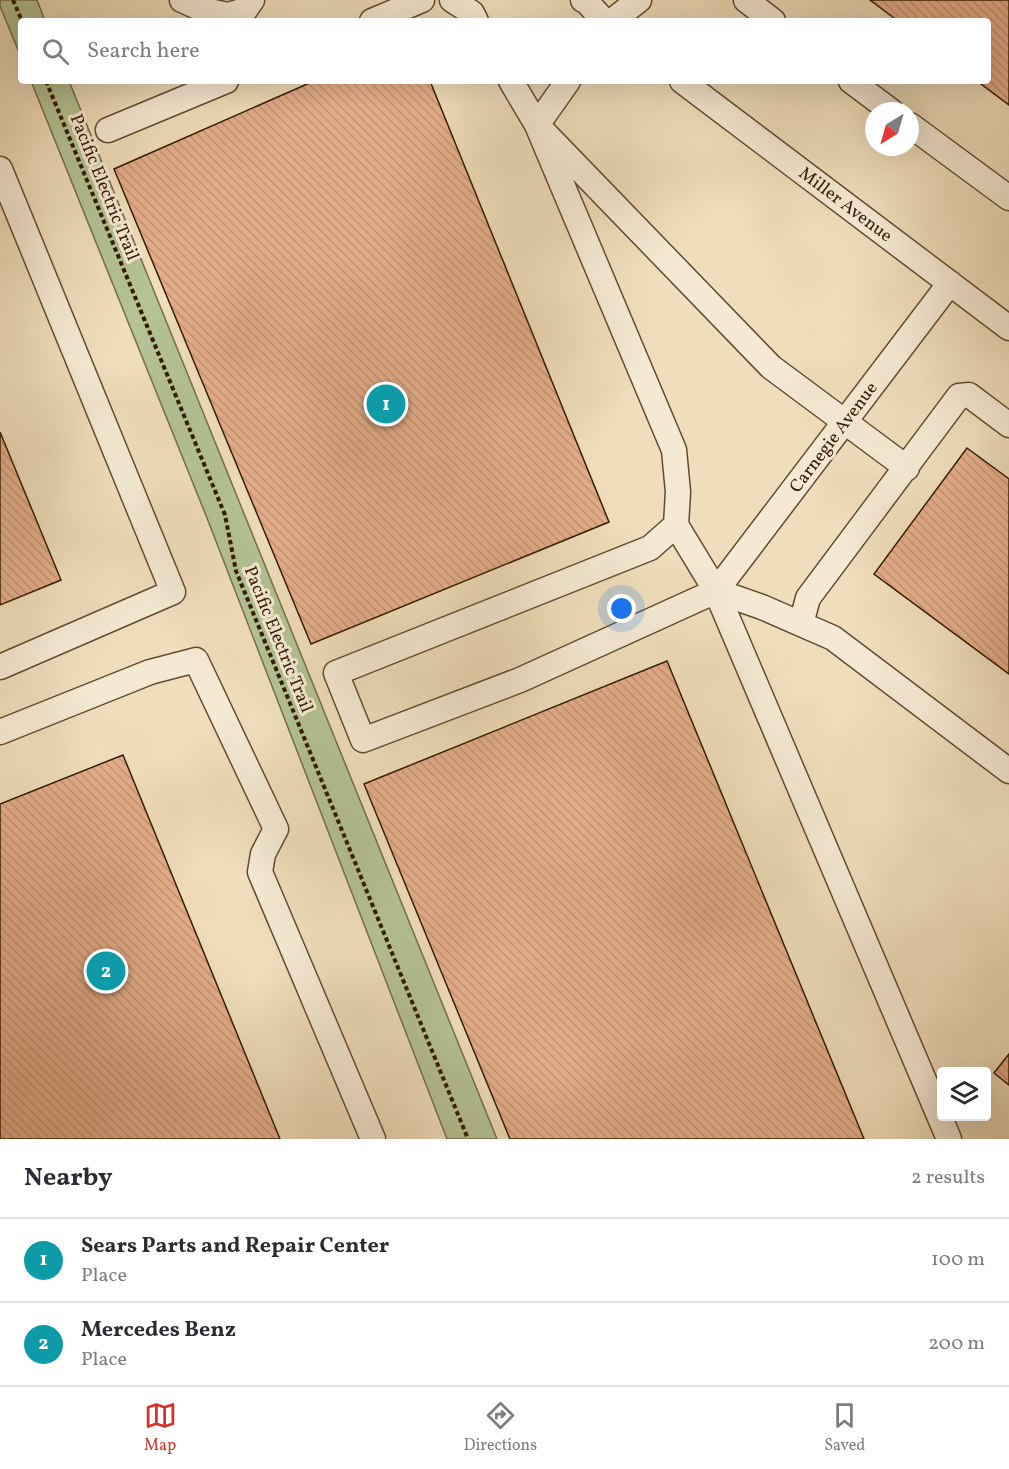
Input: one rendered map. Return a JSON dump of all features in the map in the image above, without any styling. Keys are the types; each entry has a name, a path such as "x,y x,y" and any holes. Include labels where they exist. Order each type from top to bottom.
{"street":[{"path":"182,0 204,10 228,15 245,10 252,0"},
{"path":"379,18 422,0"},
{"path":"453,0 472,13 474,18"},
{"path":"616,18 639,0"},
{"path":"746,0 769,18"},
{"path":"586,1 601,18"},
{"path":"108,130 219,84"},
{"path":"513,84 537,126 674,450 678,492 676,525 717,591 949,1139"},
{"path":"537,126 566,84"},
{"name":"Miller Avenue","path":"686,84 1009,328"},
{"path":"855,84 879,102"},
{"path":"537,126 771,367 907,468"},
{"path":"919,132 1009,198"},
{"path":"0,169 173,592 0,667"},
{"name":"Carnegie Avenue","path":"717,591 950,283"},
{"path":"801,624 808,598 959,396 969,395 1009,426"},
{"path":"676,525 650,548 336,673 363,740 520,680 717,591 762,607 833,638 1009,771"},
{"path":"0,732 150,672 196,660 276,829 263,854 260,872 373,1139"}],"path":[{"path":"13,0 21,18"},
{"name":"Pacific Electric Trail","path":"47,84 225,515 236,571 468,1139"}],"green space":[{"path":"0,0 37,0 44,18 18,18 18,50 0,6"},
{"path":"32,84 70,84 497,1139 447,1139 207,518"}],"building":[{"path":"870,0 1009,0 1009,105 981,84 991,84 991,18 894,18"},
{"path":"307,84 431,84 609,522 311,644 114,169"},
{"path":"0,432 61,580 0,605"},
{"path":"967,448 1009,479 1009,674 874,574"},
{"path":"667,661 864,1139 510,1139 364,784"},
{"path":"123,755 280,1139 0,1139 0,804"},
{"path":"1009,1054 1009,1085 994,1073"}],"place":[{"name":"Sears Parts and Repair Center","path":"386,404"},
{"name":"Mercedes Benz","path":"106,971"}]}
